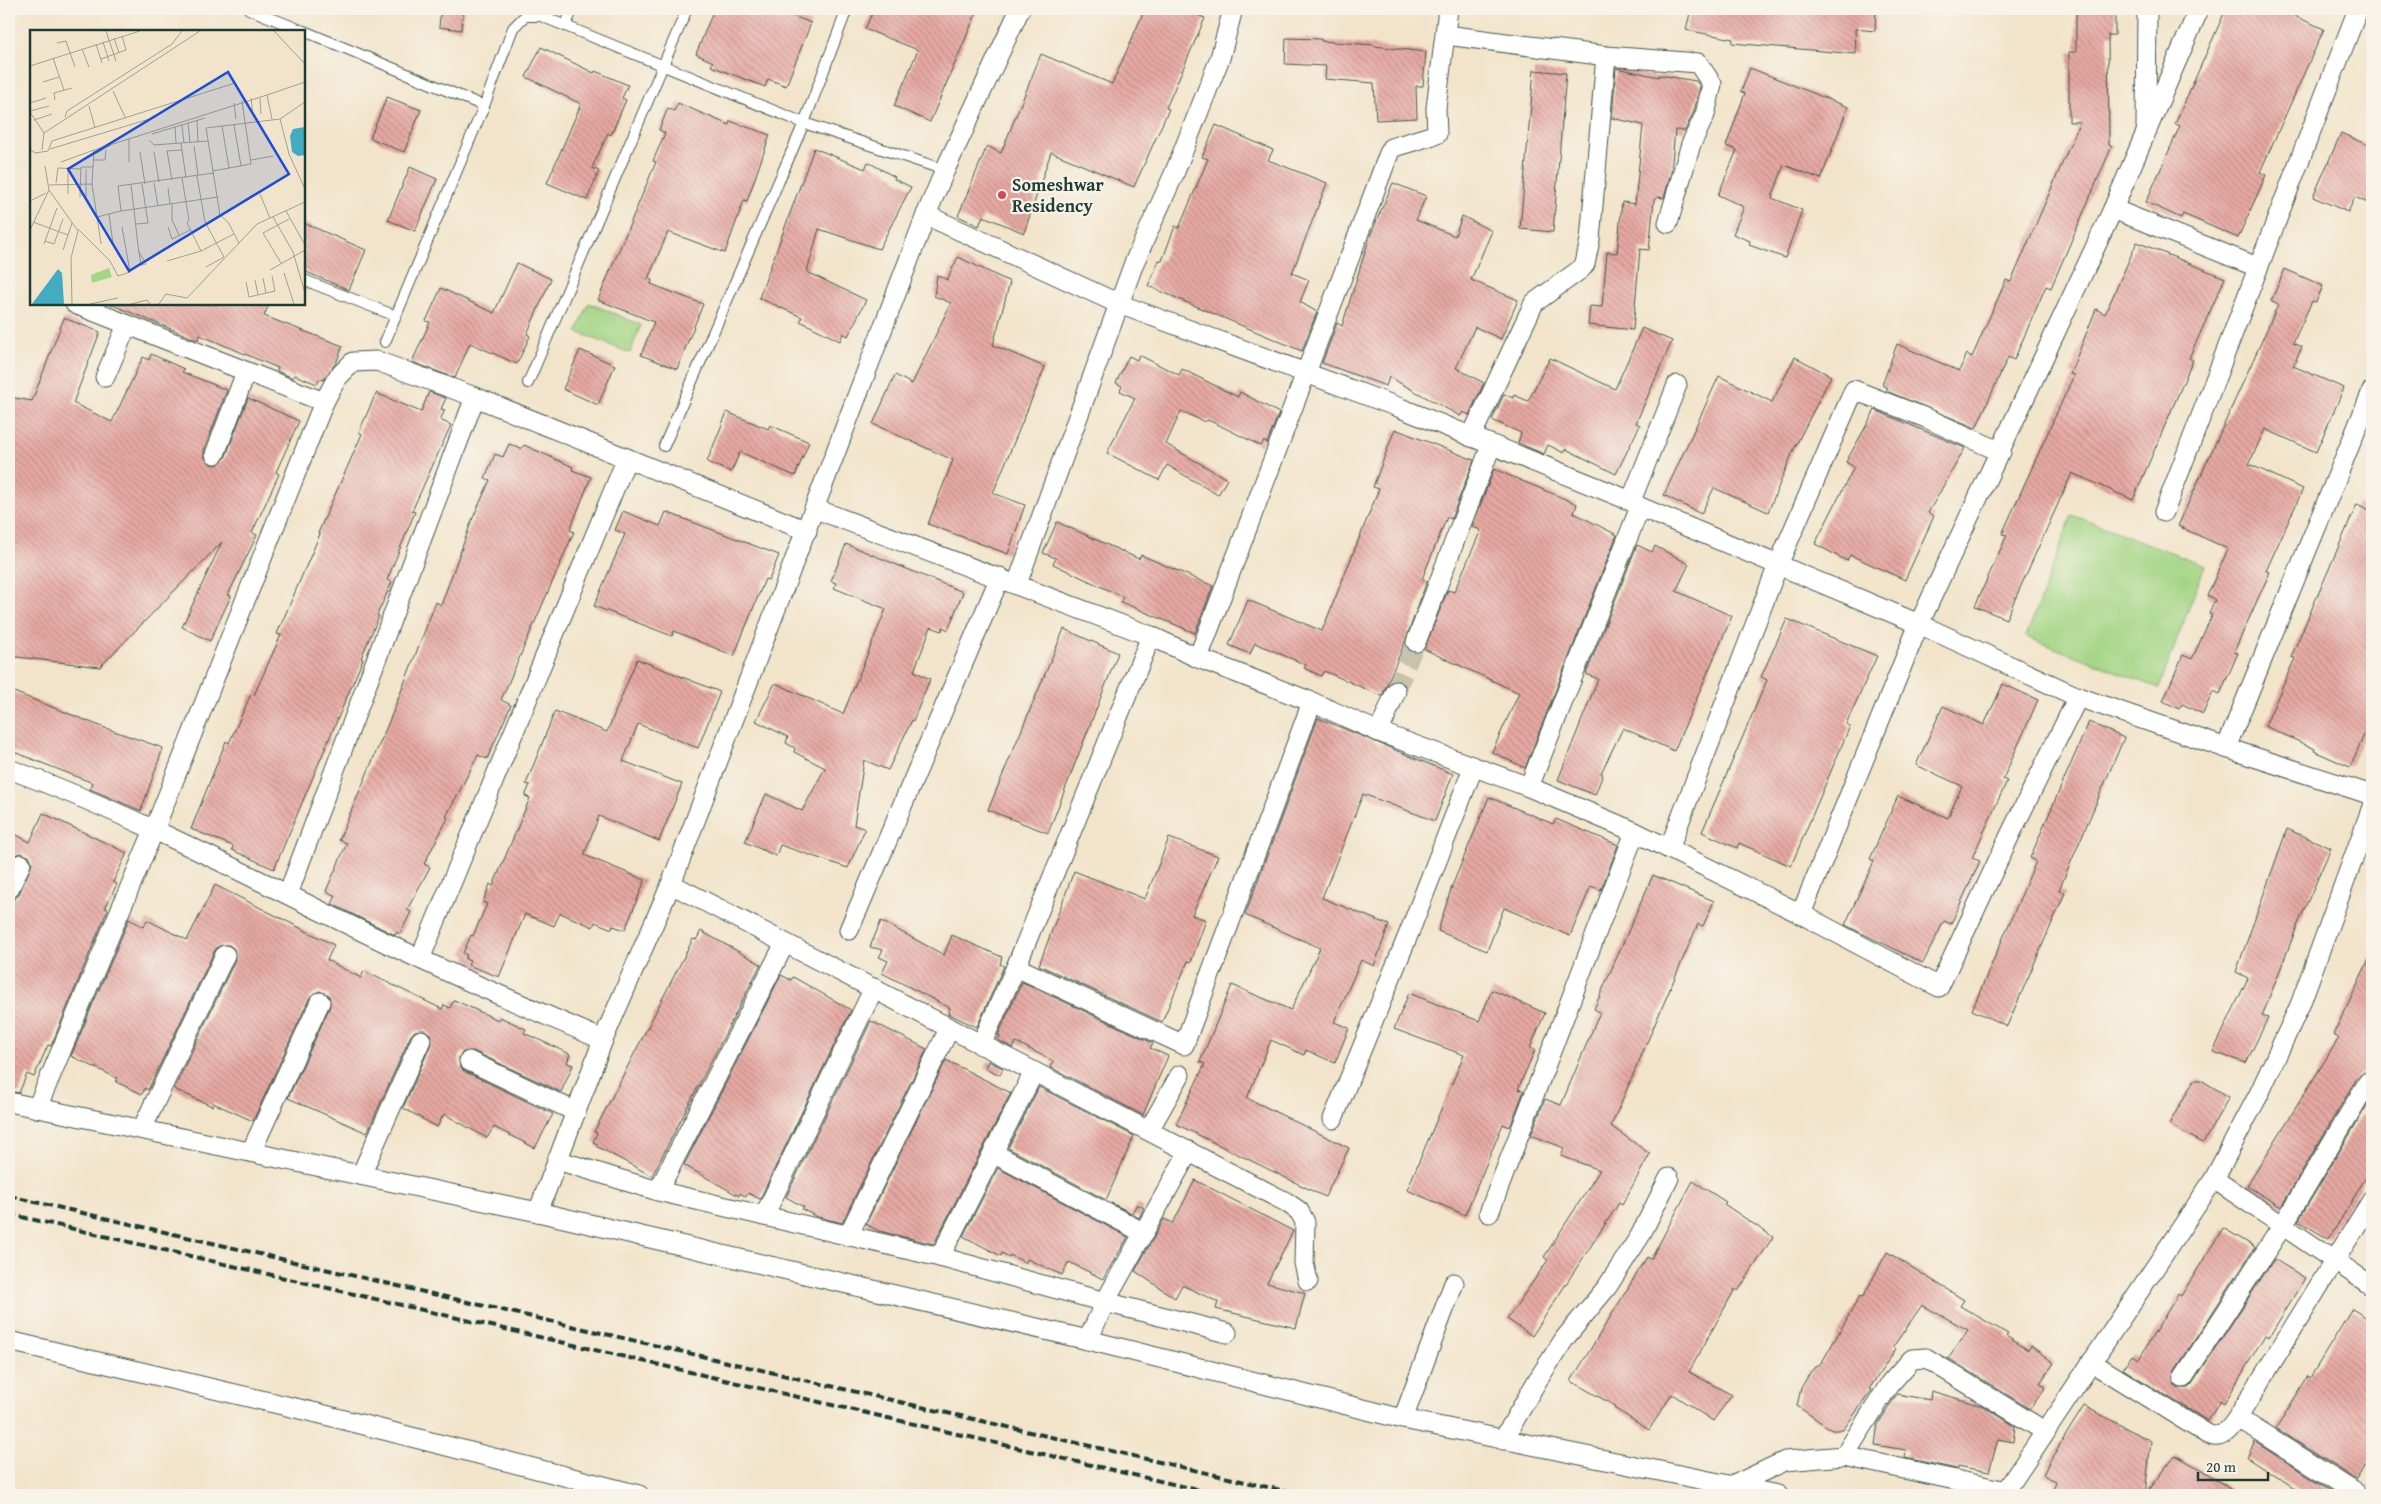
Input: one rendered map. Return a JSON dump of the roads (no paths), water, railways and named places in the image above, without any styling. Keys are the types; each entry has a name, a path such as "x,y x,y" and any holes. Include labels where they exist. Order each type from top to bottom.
{"street":[{"path":"538,1212 604,1040 671,884 816,509 926,216 945,170 1020,9"},
{"path":"849,930 1008,581 1134,263 1174,174 1220,58 1233,9"},
{"path":"1198,658 1391,148 1436,134 1436,108 1448,9"},
{"path":"2145,134 2147,9"},
{"path":"1801,914 1920,624 2113,209 2199,9"},
{"path":"2164,512 2358,9"},
{"path":"1446,35 1606,56 1698,63 1712,84 1705,115 1691,144 1668,223"},
{"path":"1471,437 1534,303 1581,269 1585,264 1590,240 1606,56"},
{"path":"2113,209 2257,267"},
{"path":"926,216 1119,304 1304,374 1398,407 1636,504 1920,624 2078,697 2226,748 2372,795"},
{"path":"77,305 324,402"},
{"path":"105,377 127,325"},
{"path":"37,1108 154,830 324,402 337,378 352,362 377,361 476,397 807,531"},
{"path":"214,454 246,372"},
{"path":"1529,788 1636,504 1677,385"},
{"path":"1669,849 1778,565 1854,390 1926,418 2001,452"},
{"path":"2226,748 2372,391"},
{"path":"288,894 476,397"},
{"path":"1416,642 1492,446"},
{"path":"420,959 626,458"},
{"path":"816,509 1151,636 1198,658 1312,702 1380,732 1529,788 1635,832 1801,914 1939,987 2010,834 2078,697"},
{"path":"981,1045 1016,967 1151,636"},
{"path":"1380,732 1396,691"},
{"path":"1016,967 1184,1045 1312,702"},
{"path":"1333,1119 1410,933 1473,768"},
{"path":"9,769 154,830 420,959 604,1040"},
{"path":"1732,1486 1785,1461 1844,1456 2005,1493 2214,1179 2259,1094 2300,1005 2372,807"},
{"path":"1488,1213 1635,832"},
{"path":"9,890 21,864"},
{"path":"671,884 1286,1202 1299,1211 1305,1222 1304,1263 1308,1281"},
{"path":"658,1191 785,943"},
{"path":"142,1129 225,955"},
{"path":"764,1216 874,988"},
{"path":"251,1152 320,1002"},
{"path":"848,1236 949,1029"},
{"path":"361,1175 420,1040"},
{"path":"469,1061 576,1112"},
{"path":"940,1257 1034,1072"},
{"path":"1149,1130 1180,1075"},
{"path":"2183,1378 2284,1225 2368,1082"},
{"path":"9,1102 538,1212 1088,1340 1404,1418 1778,1495"},
{"path":"1088,1340 1105,1302 1189,1151"},
{"path":"993,1153 1144,1233"},
{"path":"557,1160 658,1191 940,1257 1227,1333"},
{"path":"1504,1440 1537,1381 1566,1338 1606,1287 1640,1236 1669,1178"},
{"path":"2214,1179 2372,1286"},
{"path":"2091,1362 2212,1436 2225,1434 2372,1200"},
{"path":"1404,1418 1454,1283"},
{"path":"9,1341 321,1414 640,1495"},
{"path":"1844,1456 1889,1385 1912,1359 1926,1358 2046,1432"},
{"path":"2236,1419 2260,1432 2359,1495"}],"lane":[{"path":"249,9 302,30"},
{"path":"565,26 573,9"},
{"path":"528,383 687,9"},
{"path":"664,446 804,123 847,9"},
{"path":"384,342 484,106 513,28 526,16 541,16 804,123 945,170"},
{"path":"305,31 484,106"},
{"path":"305,280 396,316"}],"tunnel":[{"path":"1396,691 1416,642"}],"railway":[{"path":"9,1196 1302,1495"},
{"path":"9,1214 1220,1495"}],"place":[{"name":"Someshwar Residency","path":"1002,195"}]}
